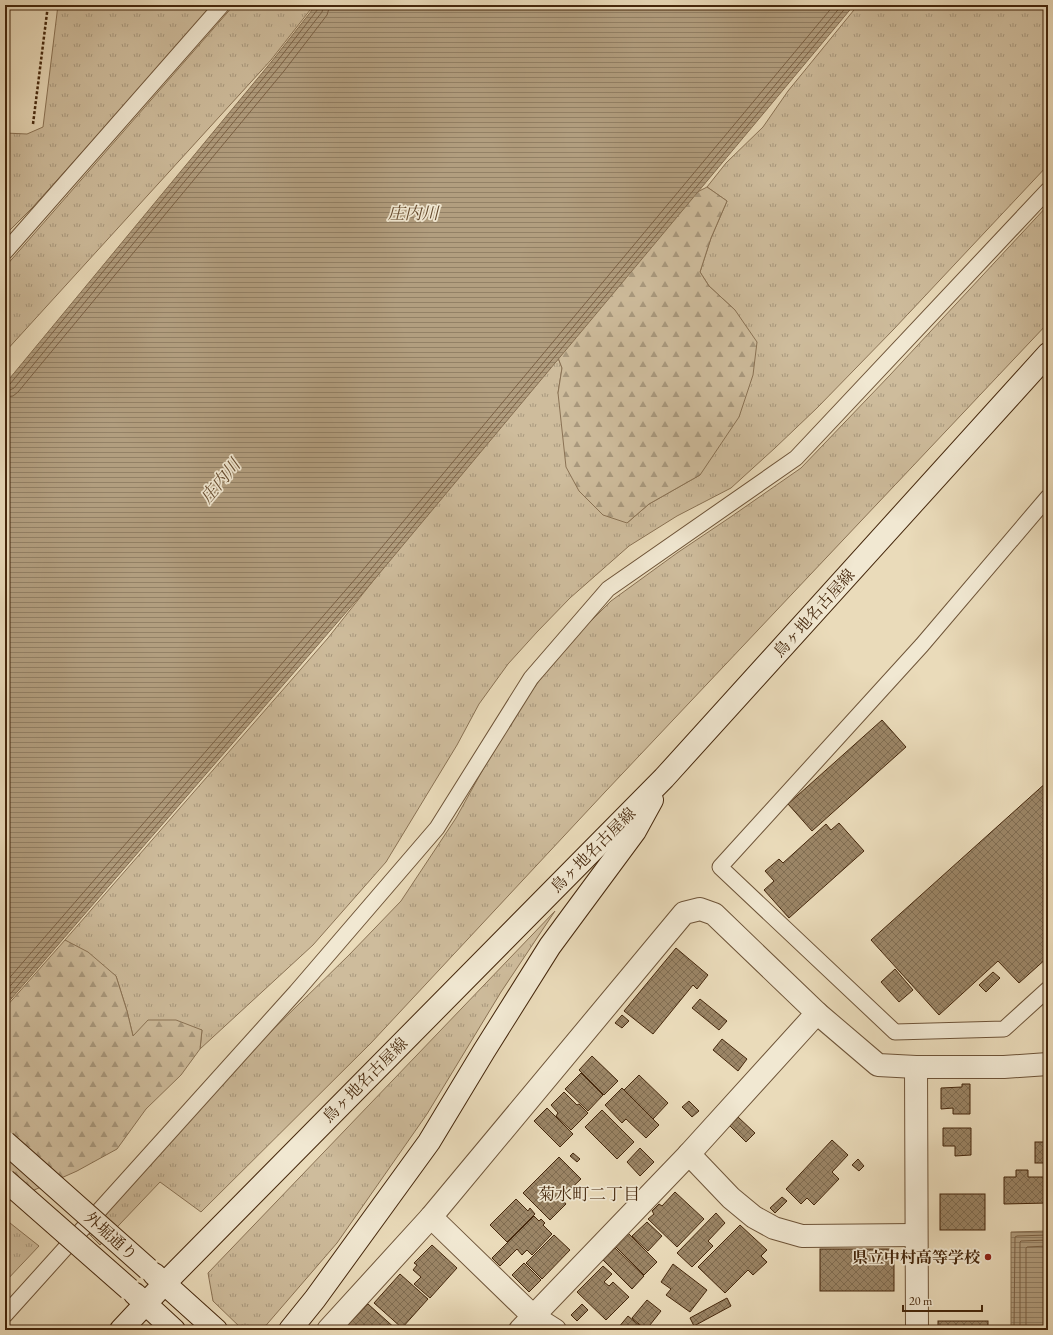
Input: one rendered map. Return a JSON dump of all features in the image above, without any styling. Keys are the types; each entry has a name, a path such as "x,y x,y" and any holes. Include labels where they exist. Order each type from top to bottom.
{"main road":[{"name":"鳥ヶ地名古屋線","path":"121,1330 164,1284 664,778 1048,354"},
{"path":"290,1330 315,1299 430,1142 484,1051 550,946 636,831 664,778"},
{"path":"328,1330 431,1217 684,913 700,909 714,914 817,1012 878,1065 916,1067 1004,1067 1048,1064"},
{"path":"526,1323 689,1154 817,1012"},
{"path":"916,1067 917,1330"},
{"name":"外堀通り","path":"5,1142 216,1330"},
{"path":"689,1154 732,1198 754,1217 774,1228 802,1236 916,1235"},
{"name":"外堀通り","path":"5,1180 174,1330"},
{"path":"431,1217 526,1323 555,1330"}],"lane":[{"path":"5,252 222,5"},
{"path":"5,1316 296,992 437,828 530,678 608,589 796,458 1048,190"},
{"path":"1048,497 922,645 720,867 895,1032 1004,1029 1048,989"}],"path":[{"path":"33,124 48,5"}],"green space":[{"path":"58,5 214,5 32,208 5,235 5,133 27,134 43,127"},
{"path":"234,5 314,5 271,60 5,352 5,267"},
{"path":"858,5 1048,5 1048,165 893,330 817,408 775,448 731,488 677,516 629,546 570,598 537,632 508,664 479,704 457,745 386,862 313,945 200,1049 202,1030 133,1036 116,976 65,940 328,638 555,350 562,368 558,393 627,523 649,504 700,475 735,310 709,286 700,272 711,238 727,201 707,187 726,163 763,127 788,91"},
{"path":"707,187 727,201 711,238 700,272 709,286 735,310 757,342 753,375 739,417 700,475 649,504 627,523 603,515 579,491 566,467 558,393 562,368 555,350 682,200"},
{"path":"1048,205 1048,323 605,792 371,1043 201,1212 160,1182 100,1245 89,1234 153,1147 349,955 401,901 456,818 512,717 563,649 611,601 677,553 801,468 890,375"},
{"path":"555,911 501,992 427,1114 337,1243 262,1330 243,1330 213,1301 208,1273"},
{"path":"65,940 88,952 116,976 133,1036 148,1020 176,1020 202,1030 200,1049 181,1075 146,1109 117,1149 77,1171 5,1203 5,1008"},
{"path":"5,1219 39,1246 5,1282"}],"water":[{"name":"庄内川","path":"316,5 854,5 368,587 5,1006 5,384 272,61"},
{"path":"1048,1231 1048,1330 1011,1330 1011,1232"}],"building":[{"path":"882,720 906,747 812,831 788,804"},
{"path":"1048,781 1048,957 1019,983 998,961 939,1015 871,940"},
{"path":"839,823 864,851 789,918 764,890 774,881 765,871 779,859 783,863 826,824 831,830"},
{"path":"676,948 708,975 697,989 693,985 653,1034 624,1011"},
{"path":"895,969 913,990 899,1002 881,982"},
{"path":"993,972 1000,978 986,992 979,985"},
{"path":"700,999 727,1021 719,1030 692,1008"},
{"path":"622,1015 629,1021 622,1028 615,1023"},
{"path":"722,1039 747,1059 738,1071 713,1050"},
{"path":"592,1056 618,1081 604,1095 579,1070"},
{"path":"581,1073 603,1095 588,1111 565,1089"},
{"path":"639,1075 668,1103 653,1119 624,1090"},
{"path":"962,1084 970,1084 970,1114 953,1114 953,1108 941,1109 941,1088 962,1087"},
{"path":"622,1088 659,1125 646,1138 626,1119 622,1123 605,1105"},
{"path":"564,1092 577,1105 579,1104 588,1113 571,1130 556,1116 558,1113 551,1105"},
{"path":"689,1101 699,1111 692,1117 682,1107"},
{"path":"547,1108 573,1134 560,1147 534,1121"},
{"path":"602,1110 634,1142 617,1159 585,1127"},
{"path":"738,1117 755,1133 746,1142 730,1126"},
{"path":"943,1128 971,1128 971,1155 955,1156 955,1146 943,1146"},
{"path":"832,1140 848,1155 832,1172 839,1179 814,1205 807,1198 801,1204 786,1189"},
{"path":"1035,1142 1048,1142 1048,1163 1035,1163"},
{"path":"640,1148 654,1162 640,1176 627,1162"},
{"path":"573,1153 580,1159 577,1162 570,1156"},
{"path":"559,1157 581,1179 561,1198 566,1204 550,1220 523,1193"},
{"path":"858,1159 864,1166 859,1171 852,1165"},
{"path":"1016,1170 1028,1170 1028,1177 1048,1177 1048,1203 1004,1204 1004,1177 1016,1177"},
{"path":"675,1192 704,1219 677,1247 648,1219 654,1214 652,1211 659,1204 662,1206"},
{"path":"940,1194 985,1194 985,1230 940,1230"},
{"path":"782,1197 787,1201 775,1213 770,1208"},
{"path":"516,1199 528,1211 530,1208 535,1214 507,1242 490,1225"},
{"path":"716,1213 725,1223 708,1241 713,1246 692,1267 677,1253"},
{"path":"534,1216 539,1221 541,1219 545,1223 543,1225 552,1234 532,1255 527,1250 522,1255 517,1249 500,1266 492,1258"},
{"path":"647,1222 662,1236 648,1251 632,1236"},
{"path":"740,1225 767,1250 761,1256 767,1262 753,1275 748,1270 725,1293 698,1267"},
{"path":"628,1233 657,1262 644,1275 615,1246"},
{"path":"554,1235 570,1250 542,1279 526,1263"},
{"path":"432,1245 457,1268 430,1298 414,1284 421,1277 413,1270 417,1265 414,1263"},
{"path":"615,1248 644,1276 632,1289 603,1260"},
{"path":"820,1249 894,1249 894,1291 820,1291"},
{"path":"524,1263 541,1280 529,1292 512,1275"},
{"path":"673,1264 707,1290 690,1312 666,1295 671,1289 661,1282"},
{"path":"603,1266 612,1274 604,1282 609,1286 613,1282 629,1297 606,1320 577,1292"},
{"path":"400,1274 428,1299 402,1328 374,1303"},
{"path":"727,1298 731,1306 694,1326 690,1318"},
{"path":"647,1300 661,1311 646,1330 632,1318"},
{"path":"368,1304 397,1330 343,1330"},
{"path":"582,1304 588,1310 577,1321 571,1315"},
{"path":"628,1316 640,1326 637,1330 621,1330 618,1328"},
{"path":"938,1321 988,1321 988,1330 938,1330"}],"place":[{"name":"県立中村高等学校","path":"988,1257"}],"district":[{"name":"菊水町二丁目","path":"589,1194"}]}
